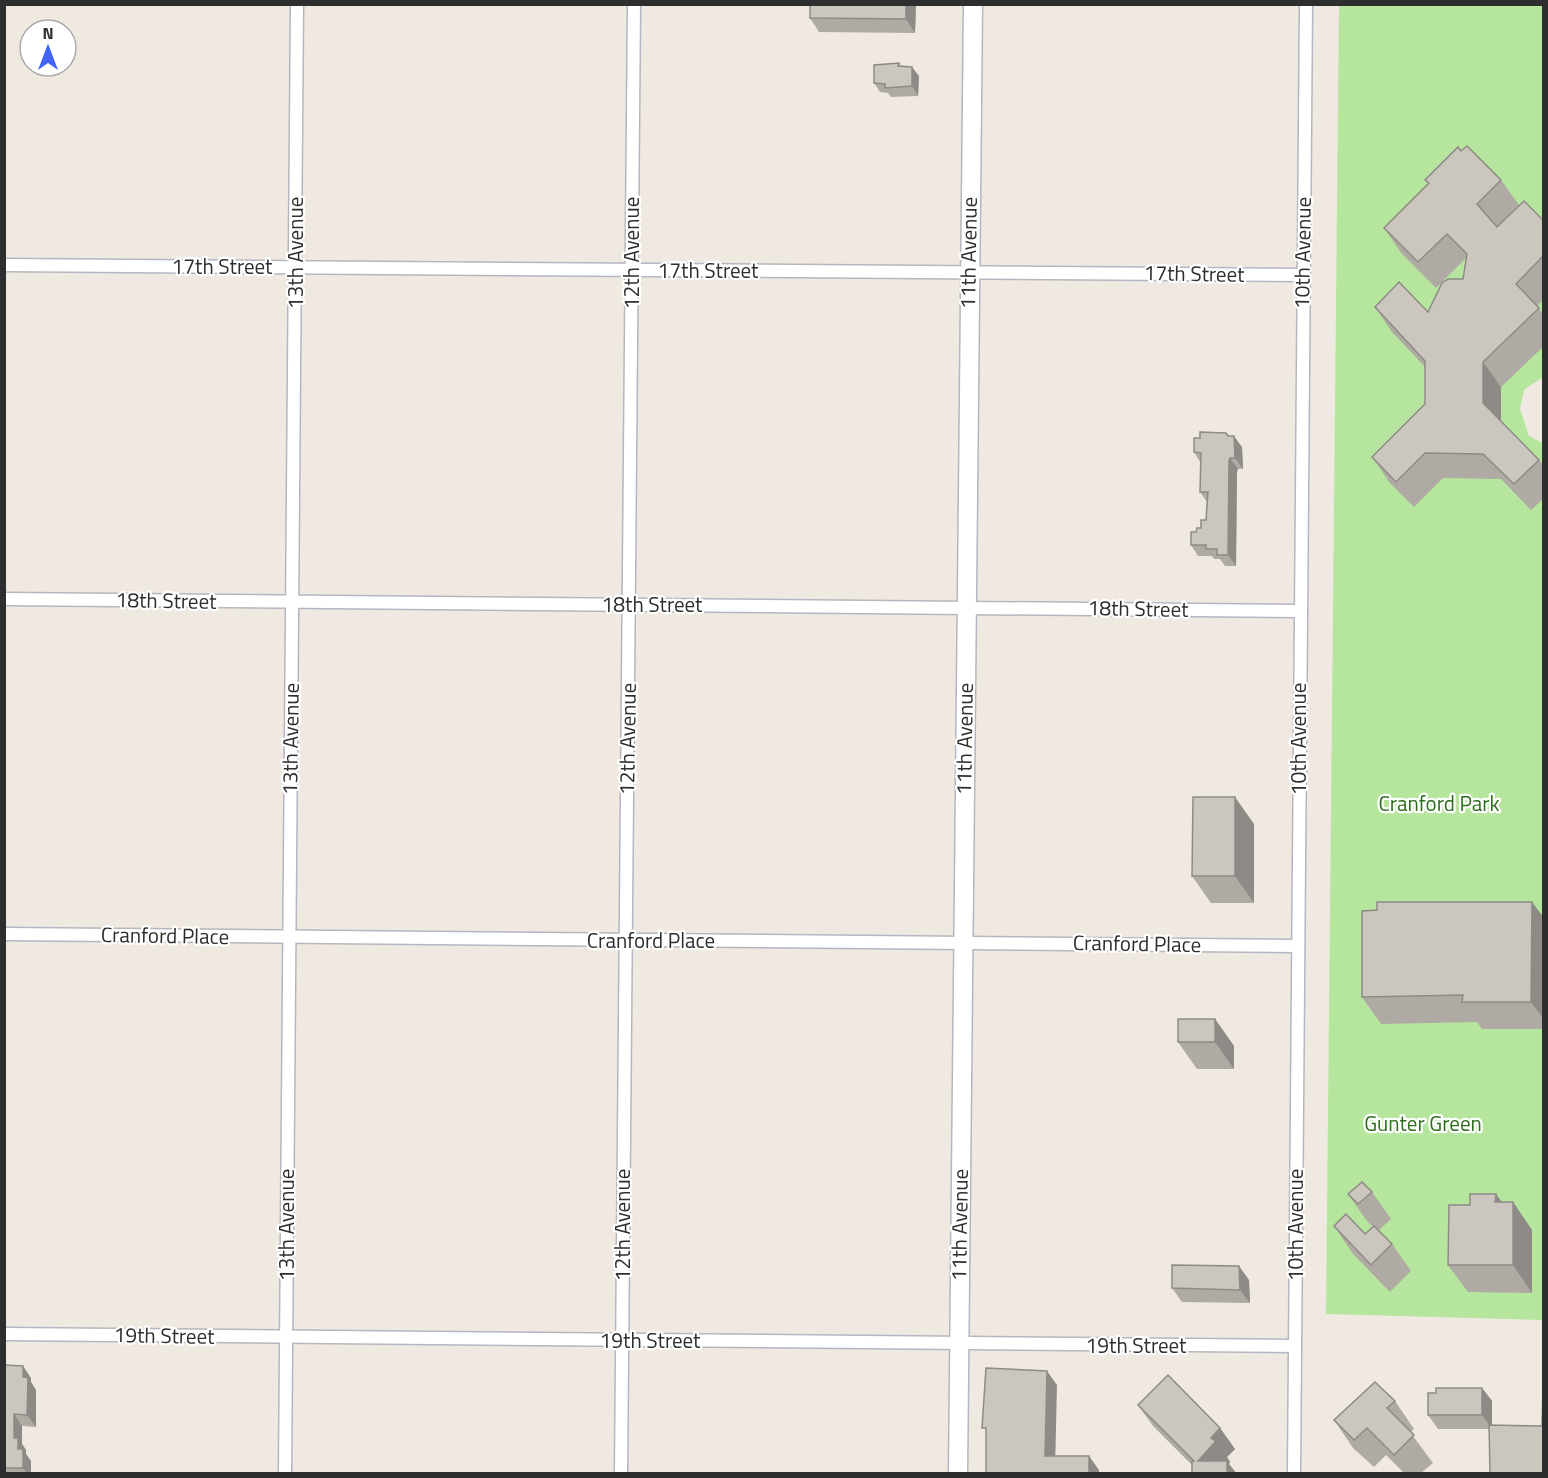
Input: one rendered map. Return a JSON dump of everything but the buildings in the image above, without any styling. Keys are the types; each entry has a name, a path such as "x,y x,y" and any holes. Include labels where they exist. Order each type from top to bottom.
{"main road":[{"name":"11th Avenue","path":"958,1473 973,4"}],"street":[{"name":"13th Avenue","path":"285,1473 297,4"},
{"name":"12th Avenue","path":"621,1473 634,4"},
{"name":"10th Avenue","path":"1294,1473 1306,4"},
{"name":"17th Street","path":"4,265 1303,275"},
{"name":"18th Street","path":"4,599 1300,611"},
{"name":"Cranford Place","path":"4,934 1298,946"},
{"name":"19th Street","path":"4,1334 1295,1346"}],"green space":[{"path":"1339,5 1543,5 1543,377 1524,390 1520,409 1529,436 1544,444 1543,1320 1326,1314"}],"park label":[{"name":"Cranford Park","path":"1439,804"},
{"name":"Gunter Green","path":"1423,1124"}]}
